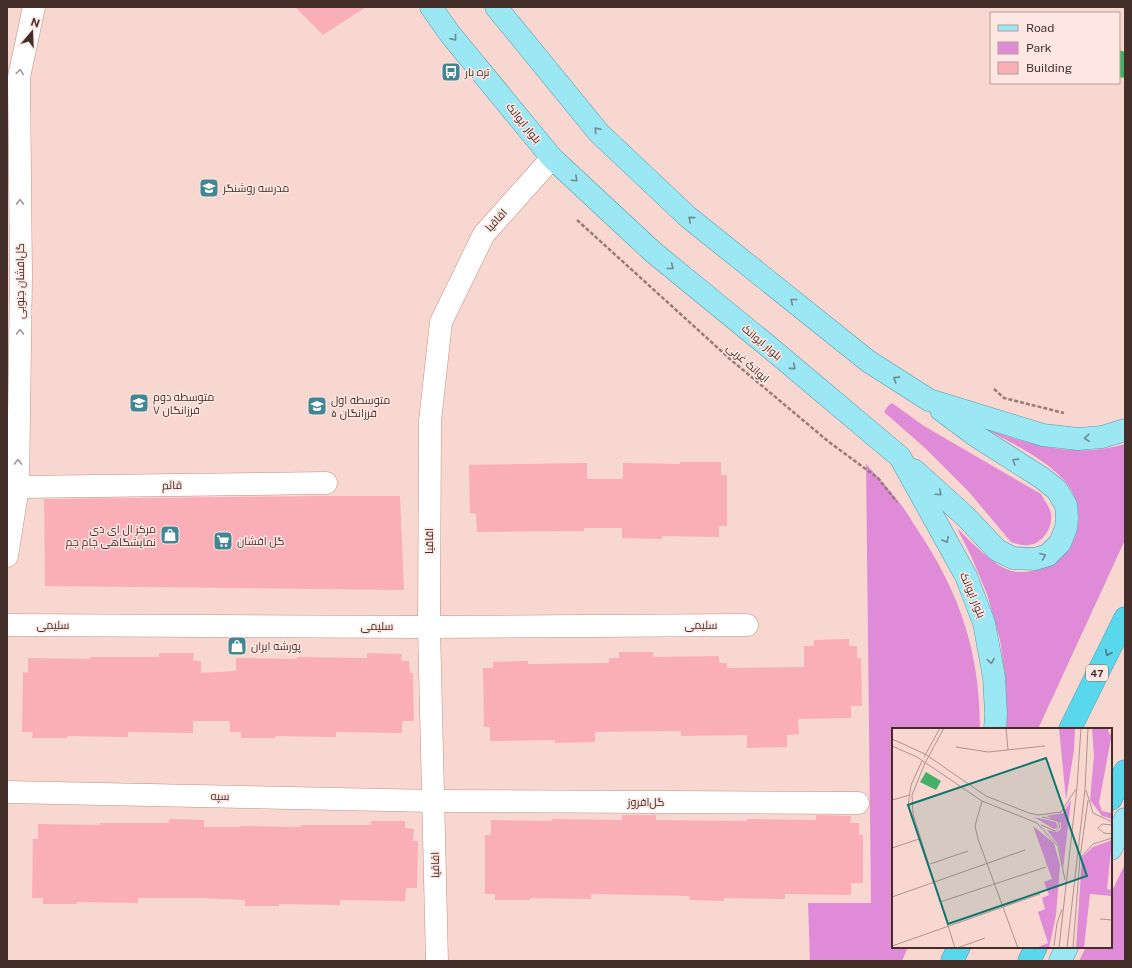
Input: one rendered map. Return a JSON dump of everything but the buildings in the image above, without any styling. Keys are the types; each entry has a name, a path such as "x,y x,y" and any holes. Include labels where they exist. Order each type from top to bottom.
{"highway":[{"name":"47","path":"1070,728 1125,618"},
{"path":"1112,797 1125,771"},
{"path":"952,961 958,948"},
{"path":"1029,961 1036,948"}],"main road":[{"name":"بلوار ایوانک","path":"431,7 450,34 552,158 653,252 900,457 966,576 984,623 994,676 996,714 995,728"},
{"path":"496,7 599,133 688,217 868,361 929,400 976,436 1042,478 1057,490 1066,504 1067,517 1066,528 1060,543 1048,556 1035,559 1013,558 997,550 966,517 900,457"},
{"path":"929,400 1043,435 1078,439 1102,437 1125,430"},
{"path":"1112,847 1125,820"},
{"path":"1060,961 1066,948"}],"street":[{"name":"گل‌افشان جنوبی","path":"7,556 18,487 14,276 19,77 34,7"},
{"name":"اقاقیا","path":"437,961 429,627 430,421 441,322 484,234 552,158"},
{"name":"قائم","path":"18,487 326,483"},
{"name":"سلیمی","path":"7,625 429,627 747,625"},
{"name":"سپه","path":"7,792 433,800"},
{"name":"گل‌افروز","path":"433,800 858,803"}],"path":[{"name":"ایوانک غربی","path":"577,220 730,359 829,442 878,478 900,505"},
{"path":"994,389 1004,398 1064,413"}],"green space":[{"path":"892,403 924,426 1041,494 1051,514 1049,529 1043,538 1034,544 1029,545 1011,542 969,492 925,448 884,412"},
{"path":"982,427 999,434 1052,448 1088,450 1125,444 1125,540 1038,728 1007,728 1005,675 1000,640 987,594 972,558 957,528 983,553 1005,569 1012,571 1021,572 1036,570 1050,565 1062,557 1071,546 1076,534 1079,520 1073,493 1056,472 1025,450"},
{"path":"866,464 906,511 945,576 956,600 965,624 976,674 980,728 892,728 892,948 908,948 902,961 810,961 808,903 871,903"},
{"path":"1125,864 1125,961 1079,961 1086,948 1112,948 1112,891"}],"shaded area":[{"path":"1120,50 1125,52 1125,78 1120,77"}],"place":[{"name":"تره بار","path":"451,72"},
{"name":"مدرسه روشنگر","path":"209,188"},
{"name":"متوسطه دوم فرزانگان ۷","path":"139,403"},
{"name":"متوسطه اول فرزانگان ۵","path":"317,406"},
{"name":"مرکز ال ای دی نمایشگاهی جام جم","path":"170,535"},
{"name":"گل افشان","path":"223,541"},
{"name":"پورشه ایران","path":"237,646"}]}
